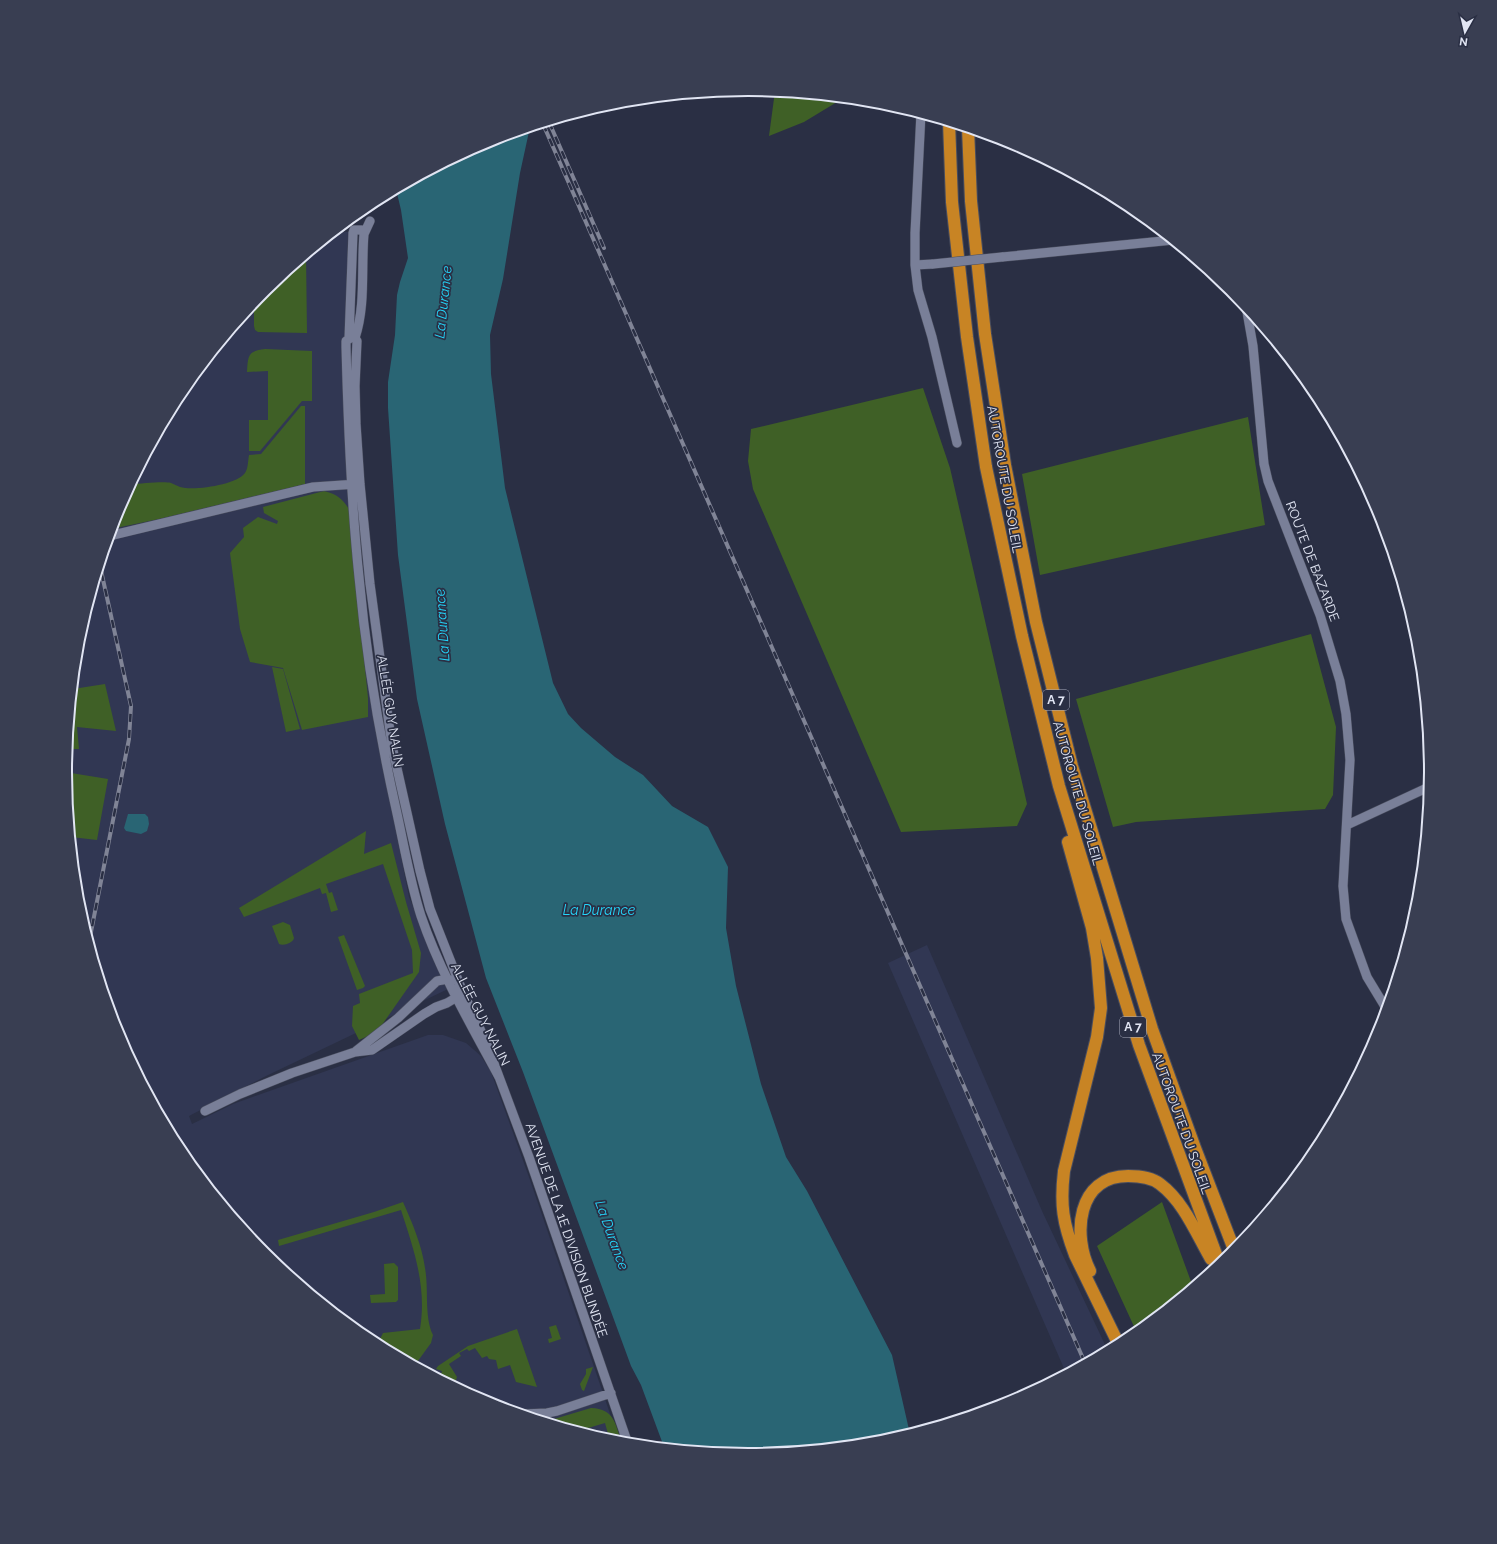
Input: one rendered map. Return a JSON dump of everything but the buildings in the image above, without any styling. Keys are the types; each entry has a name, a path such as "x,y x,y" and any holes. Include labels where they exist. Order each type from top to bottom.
{"highway":[{"name":"AUTOROUTE DU SOLEIL","path":"949,126 953,210 967,336 986,467 1022,636 1059,786 1139,1045 1218,1259"},
{"name":"AUTOROUTE DU SOLEIL","path":"968,132 971,201 985,334 1005,465 1036,622 1072,766 1152,1029 1232,1245"},
{"path":"1059,786 1063,825 1092,928 1097,958 1101,1008 1097,1037 1064,1171 1062,1212 1069,1241 1116,1339"},
{"path":"1122,1335 1088,1266 1080,1235 1080,1220 1084,1205 1090,1193 1102,1182 1119,1176 1140,1176 1159,1183 1177,1200 1214,1263"}],"street":[{"path":"921,118 915,233 915,265 918,290 937,358 957,443"},
{"name":"ALLÉE GUY NALIN","path":"370,222 364,234 362,298 359,327 352,338 357,341 355,386 359,580 374,698 386,765 421,917 448,980 459,990 486,1042 499,1077"},
{"path":"915,265 1167,241"},
{"name":"ROUTE DE BAZARDE","path":"1248,316 1253,346 1264,464 1267,476 1326,631 1340,681 1346,714 1350,760 1343,886 1346,919 1367,977 1384,1004"},
{"path":"115,534 313,487 356,484"},
{"name":"ALLÉE GUY NALIN","path":"356,484 392,746 430,909 459,990 464,1011 499,1077"},
{"path":"1347,825 1425,789"},
{"path":"355,1052 398,1018 437,981 439,961"},
{"path":"205,1111 240,1094 292,1073 355,1052 372,1050 424,1014 447,1003 459,990 448,980 437,981"},
{"path":"447,1003 464,1011"},
{"name":"AVENUE DE LA 1E DIVISION BLINDÉE","path":"499,1077 529,1157 626,1437"},
{"path":"534,1414 557,1411 611,1393"}],"shaded area":[{"path":"341,232 348,232 343,396 379,746 409,897 448,989 266,1076 189,1116 192,1124 233,1104 428,1035 443,1035 466,1043 481,1056 491,1072 530,1180 618,1436 531,1413 449,1379 410,1358 337,1309 302,1281 270,1250 240,1218 212,1184 186,1148 142,1071 123,1031 108,989 95,947 85,904 73,816 73,728 85,640 95,597 123,513 163,434 186,396 212,360 240,326 270,294 302,263"},
{"path":"927,945 1042,1211 1106,1346 1065,1370 888,963"}],"green space":[{"path":"774,97 837,101 804,122 769,136"},
{"path":"306,260 307,333 258,332 255,330 254,311"},
{"path":"265,349 312,351 312,401 302,401 260,451 249,451 249,420 268,420 268,371 247,372 248,362 252,353"},
{"path":"923,388 950,468 1027,804 1017,826 901,832 753,489 748,461 751,429"},
{"path":"301,406 305,406 305,484 118,528 137,484 167,482 186,488 224,484 233,481 245,473 249,455 261,454"},
{"path":"1248,417 1265,525 1040,575 1022,474"},
{"path":"324,491 338,497 349,509 368,698 368,717 302,730 283,668 250,662 240,629 230,553 244,537 243,528 258,517 277,524 278,521 264,513 263,507"},
{"path":"1311,634 1336,727 1333,795 1325,809 1136,822 1113,827 1076,699"},
{"path":"272,667 283,669 300,729 286,732"},
{"path":"105,684 116,731 77,727 79,749 73,749 73,728 78,688"},
{"path":"72,773 108,779 97,840 75,838 73,816"},
{"path":"366,831 364,854 391,843 421,953 419,972 377,1032 359,1040 352,1026 353,1006 360,1003 359,994 413,973 412,950 383,864 326,884 329,893 332,892 338,910 331,912 326,893 322,894 320,888 244,917 239,908"},
{"path":"283,922 290,925 294,938 290,943 283,945 279,944 272,926"},
{"path":"344,935 365,986 357,990 338,937"},
{"path":"403,1202 422,1251 426,1276 430,1328 433,1335 431,1343 417,1362 380,1339 383,1333 420,1329 422,1298 418,1269 415,1254 401,1210 279,1246 278,1240"},
{"path":"1162,1202 1192,1284 1160,1309 1134,1327 1097,1246"},
{"path":"394,1263 398,1267 398,1300 396,1302 371,1303 370,1295 385,1294 384,1264"},
{"path":"556,1325 561,1339 549,1343 548,1339 552,1338 549,1327"},
{"path":"517,1329 537,1387 516,1382 510,1365 498,1369 496,1360 489,1359 487,1356 482,1358 475,1348 469,1351 467,1349 459,1353 461,1356 449,1364 457,1377 455,1382 441,1375 442,1371 436,1369 438,1366 468,1346"},
{"path":"593,1367 584,1391 582,1390 580,1384 586,1374 586,1369"},
{"path":"591,1408 599,1409 610,1415 620,1436 608,1434 605,1423 587,1428 554,1419"}],"water":[{"name":"La Durance","path":"529,132 520,173 503,279 490,335 491,374 505,488 553,683 568,714 581,728 615,757 643,775 672,806 708,827 728,867 726,928 736,986 761,1084 786,1157 807,1191 892,1355 909,1429 880,1436 837,1443 793,1447 704,1447 663,1443 641,1385 631,1366 523,1072 486,978 445,824 417,699 398,555 388,408 388,382 395,335 397,295 408,258 397,194 410,186 449,165"},
{"path":"128,814 145,814 148,817 149,824 147,831 141,834 126,831 124,828"}],"railway":[{"path":"550,125 604,248"},
{"path":"544,127 1084,1360"},
{"path":"91,931 129,739 131,706 102,575"}]}
